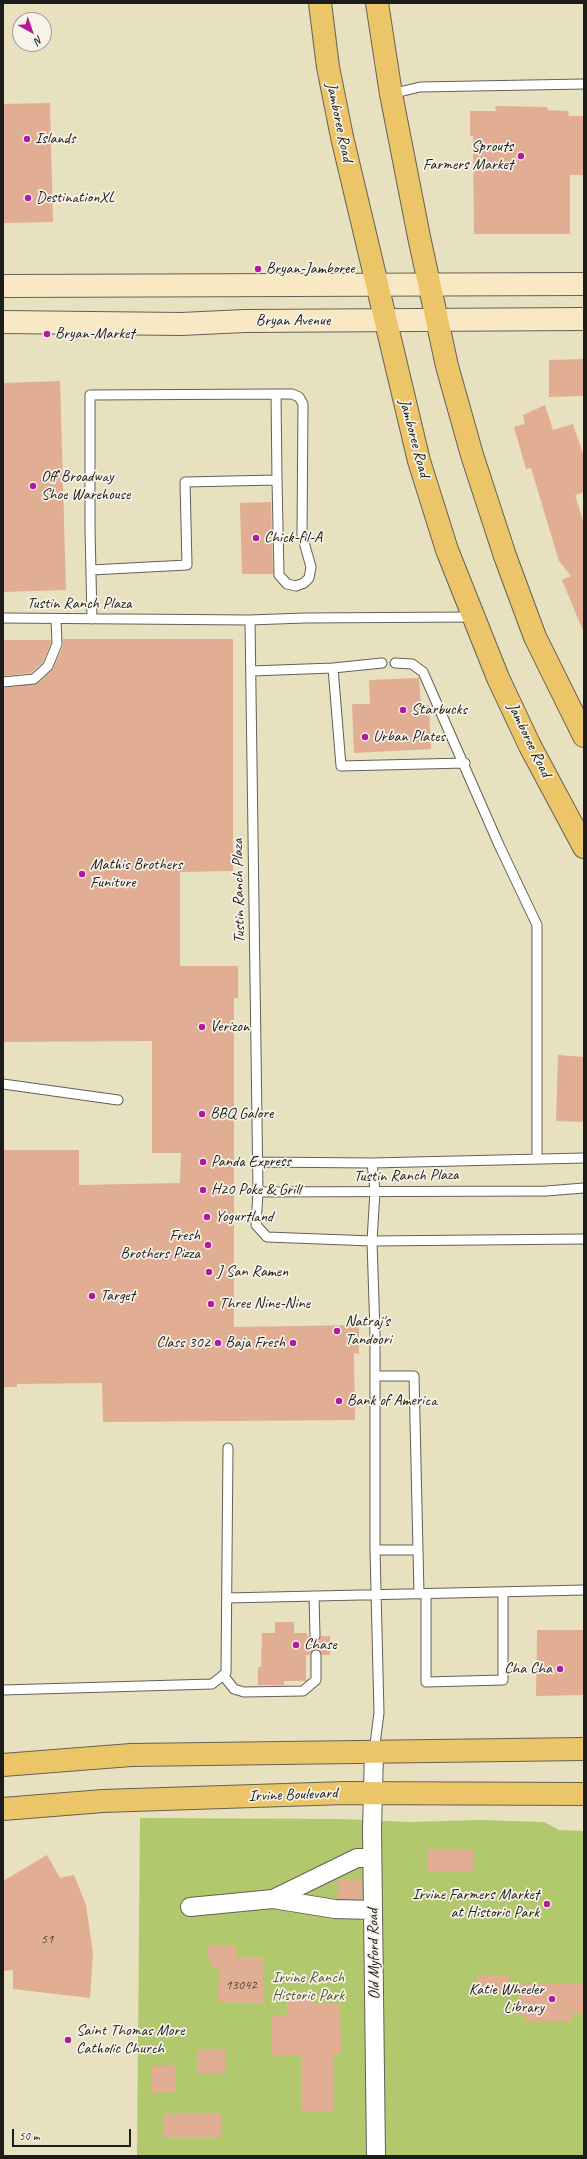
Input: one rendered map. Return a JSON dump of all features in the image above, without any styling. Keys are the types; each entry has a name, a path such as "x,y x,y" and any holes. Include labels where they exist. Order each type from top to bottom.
{"main road":[{"name":"Jamboree Road","path":"320,3 328,67 342,137 419,461 447,550 498,678 530,746 584,848"},
{"path":"377,3 391,94 419,237 431,286 447,366 472,455 503,550 535,636 584,736"},
{"path":"3,286 431,286 584,284"},
{"name":"Bryan Avenue","path":"3,322 181,324 245,321 584,319"},
{"path":"3,1765 131,1755 584,1749"},
{"name":"Irvine Boulevard","path":"3,1809 103,1801 373,1793 584,1794"}],"street":[{"name":"Old Myford Road","path":"374,1752 372,1858 376,2156"},
{"path":"274,1899 357,1858 372,1858"},
{"path":"190,1908 274,1899 335,1909 373,1910"}],"lane":[{"path":"391,94 420,87 584,84"},
{"path":"92,619 90,395 276,394 292,394 299,397 302,404 302,535 311,567 309,578 304,583 296,586 287,584 279,575 276,394"},
{"path":"91,570 187,566 185,482 277,480"},
{"name":"Tustin Ranch Plaza","path":"3,618 250,620 304,618 474,617"},
{"path":"3,682 34,679 48,666 55,650 56,619"},
{"name":"Tustin Ranch Plaza","path":"250,620 258,1192 546,1191 584,1188"},
{"path":"251,671 333,668 382,663"},
{"path":"395,663 412,664 423,672 465,763 499,845 537,925 537,1159"},
{"path":"333,668 341,766 465,763"},
{"path":"3,1084 118,1100"},
{"name":"Tustin Ranch Plaza","path":"258,1162 372,1163 584,1158"},
{"path":"372,1163 376,1191 372,1241 375,1376 375,1550 379,1713 374,1752"},
{"path":"258,1192 256,1225 267,1238 372,1241 584,1239"},
{"path":"375,1376 414,1376 418,1550 422,1594 426,1682 504,1680 503,1592"},
{"path":"3,1690 212,1684 226,1673 228,1448"},
{"path":"375,1550 418,1550"},
{"path":"227,1598 584,1590"},
{"path":"314,1596 315,1636"},
{"path":"223,1675 234,1689 244,1692 302,1691 316,1680 316,1655"}],"green space":[{"name":"Irvine Ranch Historic Park","path":"140,1818 339,1819 410,1822 479,1820 544,1822 559,1830 584,1831 584,2156 137,2156"}],"building":[{"path":"50,103 53,222 3,223 3,104"},
{"name":"Sprouts Farmers Market","path":"495,106 547,107 548,110 568,111 569,116 584,116 584,175 570,175 570,234 474,234 473,136 470,136 470,111 496,111"},
{"path":"584,359 584,396 549,397 549,360"},
{"name":"Off Broadway Shoe Warehouse","path":"60,381 66,590 3,592 3,383"},
{"path":"545,405 553,430 573,424 584,457 584,492 575,495 584,524 584,633 562,580 571,576 559,561 531,468 526,469 514,427 525,424 523,415"},
{"name":"Chick-fil-A","path":"271,502 273,574 242,574 240,503"},
{"path":"63,639 233,639 233,871 180,872 180,966 238,966 238,998 234,998 234,1327 359,1325 359,1354 354,1353 355,1420 103,1422 102,1383 17,1384 17,1387 3,1387 3,1150 79,1150 79,1185 180,1183 181,1153 152,1153 152,1041 3,1042 3,688 38,683 53,669 63,646"},
{"path":"3,640 51,640 51,643 43,662 31,673 3,676"},
{"path":"419,678 421,705 429,705 431,749 354,753 352,704 370,704 369,680"},
{"path":"558,1055 584,1057 584,1122 556,1121"},
{"name":"Chase","path":"275,1622 294,1622 294,1633 307,1633 307,1636 309,1636 312,1641 318,1641 321,1636 330,1636 330,1655 322,1655 319,1650 316,1649 311,1652 310,1655 306,1655 306,1681 284,1681 284,1685 258,1685 258,1667 261,1667 262,1633 275,1633"},
{"name":"Cha Cha","path":"537,1630 584,1630 584,1695 536,1696"},
{"path":"428,1849 473,1849 473,1872 428,1872"},
{"path":"47,1855 60,1878 74,1875 86,1905 93,1953 90,1998 13,1989 13,1970 4,1971 3,1881"},
{"path":"338,1879 361,1879 361,1899 338,1899"},
{"path":"207,1945 236,1945 236,1957 263,1957 263,2003 218,2002 219,1968 211,1968 211,1960 207,1960"},
{"path":"477,1976 509,1976 508,1994 477,1994"},
{"name":"Katie Wheeler Library","path":"519,1984 584,1984 584,2014 572,2014 572,2021 525,2021 525,2015 519,2015"},
{"path":"313,1994 313,2004 340,2004 341,2054 334,2054 334,2111 302,2111 302,2056 271,2056 271,2015 287,2015 287,1995"},
{"path":"198,2049 225,2049 225,2073 198,2074"},
{"path":"151,2066 175,2066 175,2092 151,2093"},
{"path":"164,2113 222,2113 222,2138 164,2138"}],"place":[{"name":"Islands","path":"27,139"},
{"name":"Sprouts Farmers Market","path":"521,156"},
{"name":"DestinationXL","path":"28,198"},
{"name":"Bryan-Jamboree","path":"258,269"},
{"name":"Bryan-Market","path":"47,334"},
{"name":"Off Broadway Shoe Warehouse","path":"33,486"},
{"name":"Chick-fil-A","path":"256,538"},
{"name":"Starbucks","path":"403,710"},
{"name":"Urban Plates","path":"365,737"},
{"name":"Mathis Brothers Funiture","path":"82,874"},
{"name":"Verizon","path":"202,1027"},
{"name":"BBQ Galore","path":"202,1114"},
{"name":"Panda Express","path":"203,1162"},
{"name":"H20 Poke & Grill","path":"203,1190"},
{"name":"Yogurtland","path":"207,1217"},
{"name":"Fresh Brothers Pizza","path":"208,1245"},
{"name":"J San Ramen","path":"209,1272"},
{"name":"Target","path":"92,1296"},
{"name":"Three Nine-Nine","path":"211,1304"},
{"name":"Natraj's Tandoori","path":"337,1331"},
{"name":"Class 302","path":"218,1343"},
{"name":"Baja Fresh","path":"293,1343"},
{"name":"Bank of America","path":"339,1401"},
{"name":"Chase","path":"296,1645"},
{"name":"Cha Cha","path":"560,1669"},
{"name":"Irvine Farmers Market at Historic Park","path":"547,1904"},
{"name":"Katie Wheeler Library","path":"552,1999"},
{"name":"Saint Thomas More Catholic Church","path":"68,2040"}]}
